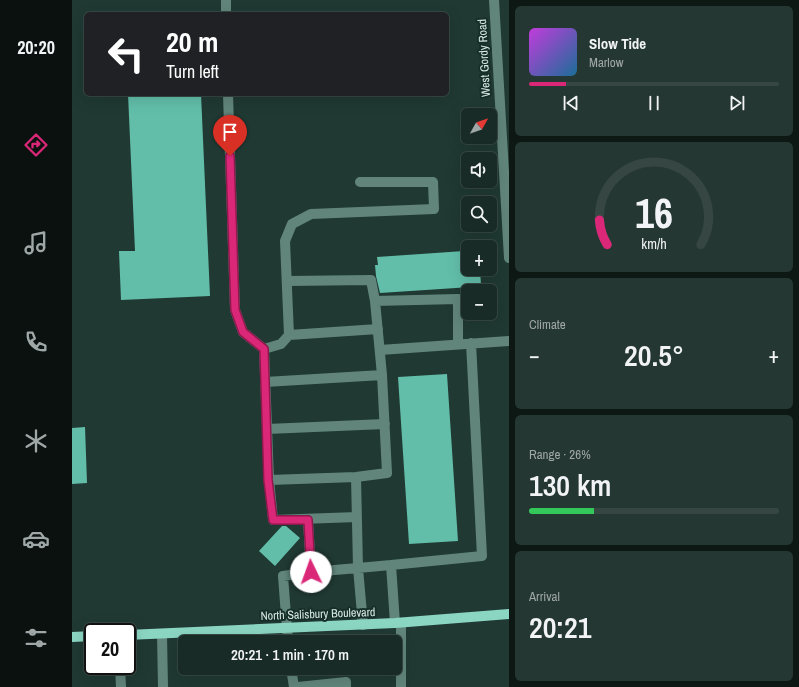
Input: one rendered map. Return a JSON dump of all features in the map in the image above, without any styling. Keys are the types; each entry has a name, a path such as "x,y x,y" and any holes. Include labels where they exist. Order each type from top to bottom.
{"main road":[{"name":"North Salisbury Boulevard","path":"136,635 363,625 509,614"},
{"path":"72,637 84,636"}],"street":[{"path":"226,0 226,12"},
{"name":"West Gordy Road","path":"494,0 505,129 509,258"},
{"path":"228,96 235,310 243,332 264,349 268,480 273,520 308,520 357,517"},
{"path":"264,349 281,344 289,335 285,241 292,224 311,214 434,209 434,182 360,182"},
{"path":"268,480 356,477 387,473 386,424 376,301 371,280 287,281"},
{"path":"376,301 458,299 458,344"},
{"path":"289,335 378,329"},
{"path":"380,350 509,341"},
{"path":"287,635 283,576 482,556 471,343"},
{"path":"265,382 382,376"},
{"path":"267,430 386,424"},
{"path":"356,477 358,568 363,625"},
{"path":"308,520 311,572"},
{"path":"391,565 398,623 401,687"},
{"path":"162,634 163,687"},
{"path":"120,675 121,687"},
{"path":"292,675 294,687"},
{"path":"298,687 346,682 346,687"}],"building":[{"path":"128,96 201,96 210,296 121,300 119,251 135,251"},
{"path":"461,251 461,276 480,276 481,284 461,284 461,288 380,293 375,265 378,265 377,257"},
{"path":"447,374 458,541 409,544 398,377"},
{"path":"85,427 87,483 72,484 72,428"},
{"path":"282,526 286,526 300,538 275,566 259,551"}],"route":[{"path":"230,156 235,310 243,332 264,349 268,480 273,520 308,520 311,572"}]}
